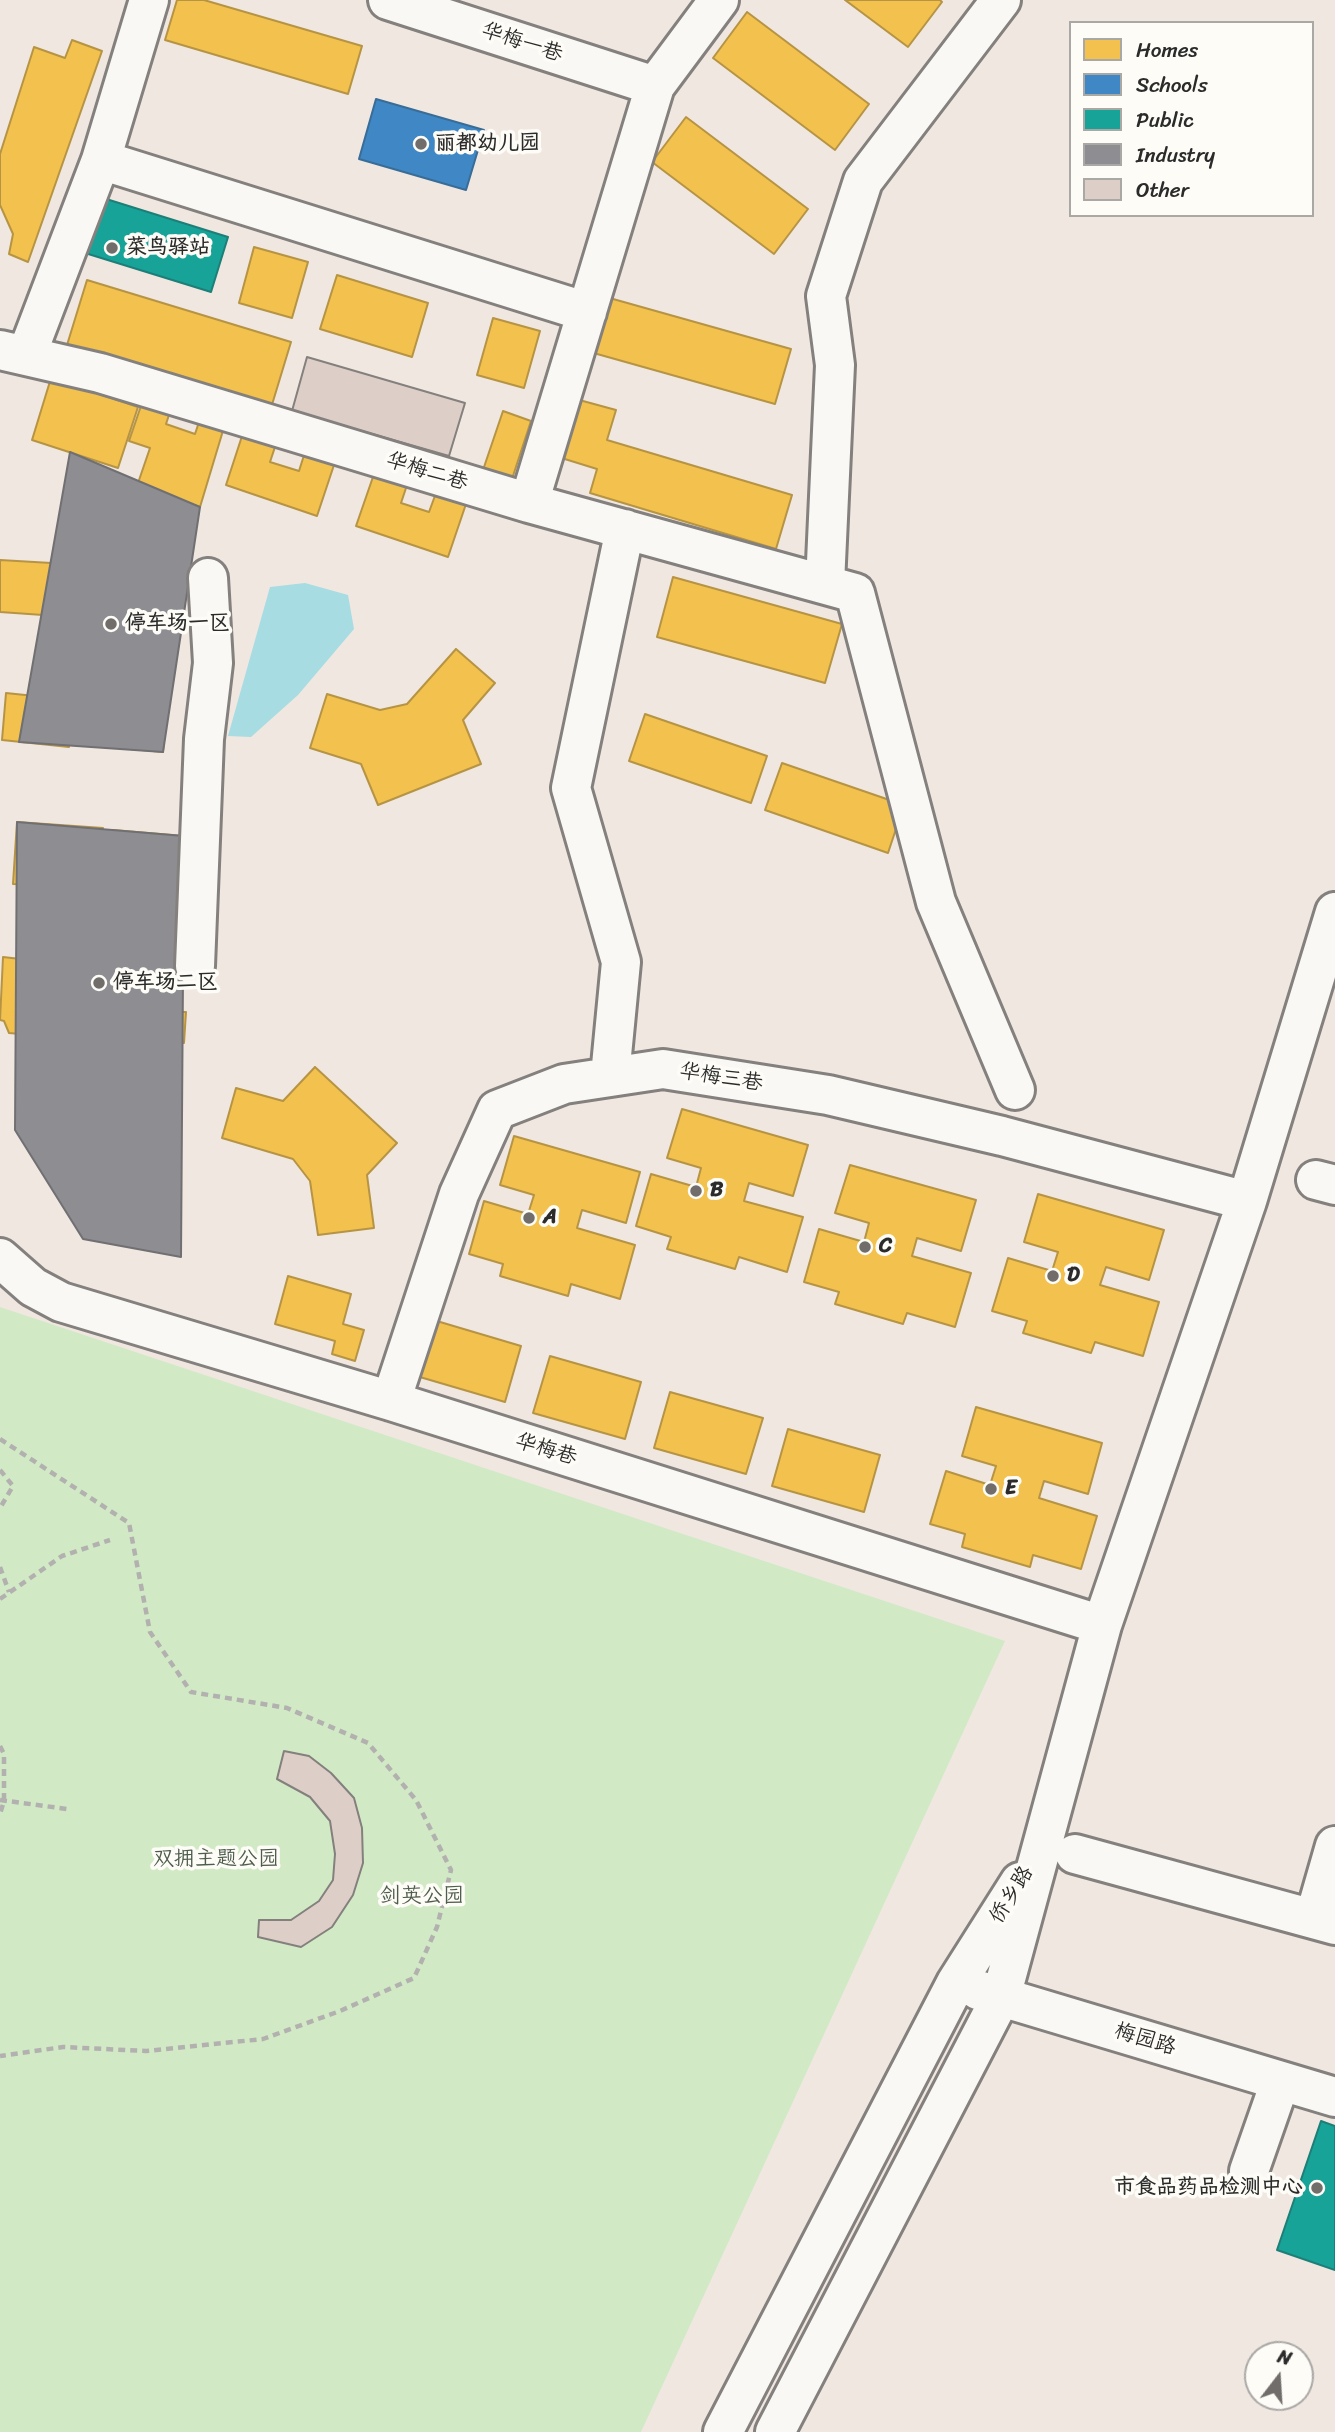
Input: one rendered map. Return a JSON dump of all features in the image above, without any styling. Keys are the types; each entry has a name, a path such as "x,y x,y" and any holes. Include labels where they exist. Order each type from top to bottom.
{"street":[{"path":"13,352 101,160 149,0"},
{"name":"华梅一巷","path":"388,0 655,86"},
{"path":"529,503 655,86 719,0"},
{"path":"1001,0 863,181 826,296 835,365 840,589 936,902 1014,1090"},
{"path":"101,160 587,312"},
{"name":"华梅二巷","path":"13,352 100,373 529,503 840,589"},
{"path":"610,1076 621,962 571,788 625,529"},
{"path":"195,966 204,739 213,663 208,578"},
{"path":"1335,912 1247,1201 1102,1625 1057,1852 1325,1922 1335,1846"},
{"name":"华梅三巷","path":"391,1401 459,1194 497,1110 564,1084 663,1069 828,1095 1002,1136 1247,1201"},
{"name":"华梅巷","path":"0,1258 33,1287 61,1301 391,1401 1102,1625"},
{"name":"侨乡路","path":"723,2432 956,1983 1057,1852"},
{"name":"侨乡路","path":"775,2432 1001,1997 1057,1852"},
{"name":"梅园路","path":"956,1983 1335,2097"},
{"path":"1249,2171 1277,2091"}],"path":[{"path":"0,1439 129,1523 150,1632 191,1692 287,1708 368,1743 416,1800 451,1870 437,1927 414,1978 340,2011 263,2039 146,2051 63,2048 0,2056"},
{"path":"0,1470 13,1486 0,1508"},
{"path":"0,1599 62,1556 110,1540"},
{"path":"0,1566 9,1592"},
{"path":"0,1746 4,1754 0,1814"},
{"path":"2,1801 67,1809"}],"green space":[{"name":"剑英公园","path":"0,1307 1005,1641 641,2432 0,2432"}],"water":[{"path":"305,583 348,595 354,629 298,695 251,737 228,736 270,587"}],"building: Homes":[{"path":"177,0 204,0 362,46 348,94 165,40"},
{"path":"845,0 940,0 942,2 908,47"},
{"path":"747,12 869,104 835,150 713,58"},
{"path":"72,40 102,51 28,262 9,254 13,234 0,205 0,154 34,47 65,58"},
{"path":"686,117 808,209 774,254 652,162"},
{"path":"254,247 308,262 292,318 239,303"},
{"path":"337,275 428,303 412,357 320,329"},
{"path":"87,280 291,342 271,408 67,345"},
{"path":"606,297 791,349 775,404 590,352"},
{"path":"493,318 540,331 524,388 477,375"},
{"path":"51,378 138,407 118,468 32,440"},
{"path":"144,397 172,406 166,424 195,434 201,416 225,424 200,507 137,486 150,448 129,441"},
{"path":"572,398 616,410 607,440 792,495 776,549 590,493 597,469 555,456"},
{"path":"503,411 531,421 512,479 483,470"},
{"path":"243,433 276,444 270,462 299,471 305,452 335,462 317,516 226,485"},
{"path":"374,474 407,485 401,503 429,512 436,493 466,504 448,557 356,526"},
{"path":"0,560 103,566 100,619 0,612"},
{"path":"673,577 842,624 825,683 657,637"},
{"path":"456,649 495,683 463,720 481,764 378,805 361,764 310,748 327,694 380,710 407,704"},
{"path":"105,675 170,681 163,752 98,746"},
{"path":"6,693 73,700 69,747 2,740"},
{"path":"645,714 767,756 751,803 629,761"},
{"path":"782,763 904,805 888,853 765,810"},
{"path":"17,822 103,828 100,889 13,884"},
{"path":"113,830 184,836 188,898 108,891"},
{"path":"3,957 91,967 86,1024 33,1019 31,1035 9,1033 4,1021 0,1020"},
{"path":"96,966 179,970 177,1012 186,1012 184,1043 160,1042 150,1027 93,1025"},
{"path":"315,1067 397,1143 367,1175 374,1228 318,1235 310,1181 293,1159 222,1138 236,1088 283,1101"},
{"name":"B","path":"682,1109 808,1145 793,1196 749,1183 744,1201 803,1217 787,1272 739,1257 735,1269 667,1249 671,1237 636,1226 651,1174 696,1187 701,1168 667,1158"},
{"name":"A","path":"514,1136 640,1172 626,1223 582,1210 577,1228 635,1245 620,1299 571,1284 568,1296 500,1276 503,1264 469,1254 484,1201 528,1214 534,1195 500,1185"},
{"name":"C","path":"850,1165 976,1200 961,1251 917,1238 912,1256 971,1273 955,1327 907,1313 903,1324 835,1304 839,1292 804,1282 819,1229 864,1242 869,1223 835,1213"},
{"name":"D","path":"1038,1194 1164,1230 1149,1280 1106,1267 1100,1285 1159,1302 1143,1356 1095,1342 1091,1353 1023,1333 1027,1321 992,1311 1008,1258 1052,1271 1058,1252 1024,1242"},
{"path":"288,1276 351,1294 343,1324 364,1330 355,1361 332,1354 335,1341 275,1324"},
{"path":"430,1319 521,1346 505,1402 413,1375"},
{"path":"550,1356 641,1382 625,1439 533,1413"},
{"path":"670,1392 763,1418 746,1474 654,1448"},
{"name":"E","path":"976,1407 1102,1443 1088,1494 1044,1481 1039,1498 1097,1516 1081,1569 1033,1555 1030,1567 962,1547 965,1534 930,1524 946,1471 990,1485 996,1466 962,1456"},
{"path":"788,1429 880,1455 864,1512 772,1486"}],"building: Schools":[{"name":"丽都幼儿园","path":"376,99 484,130 466,190 359,159"}],"building: Public":[{"path":"103,198 228,237 211,292 85,253"},
{"name":"市食品药品检测中心","path":"1321,2121 1335,2126 1335,2270 1277,2250"}],"building: Industry":[{"name":"停车场一区","path":"70,452 200,507 163,752 19,742"},
{"name":"停车场二区","path":"17,822 184,836 181,1257 83,1239 15,1130"}],"building: Other":[{"path":"307,357 465,403 449,456 292,411"},
{"path":"284,1751 309,1756 331,1773 354,1798 362,1828 363,1863 353,1895 332,1927 301,1947 258,1937 259,1920 291,1920 319,1901 333,1880 335,1854 330,1821 310,1797 277,1779"}],"place":[{"name":"丽都幼儿园","path":"421,144"},
{"name":"菜鸟驿站","path":"112,248"},
{"name":"停车场一区","path":"111,624"},
{"name":"停车场二区","path":"99,983"},
{"name":"B","path":"696,1191"},
{"name":"A","path":"529,1218"},
{"name":"C","path":"865,1247"},
{"name":"D","path":"1053,1276"},
{"name":"E","path":"991,1489"},
{"name":"市食品药品检测中心","path":"1317,2188"}],"park label":[{"name":"双拥主题公园","path":"216,1860"}]}
